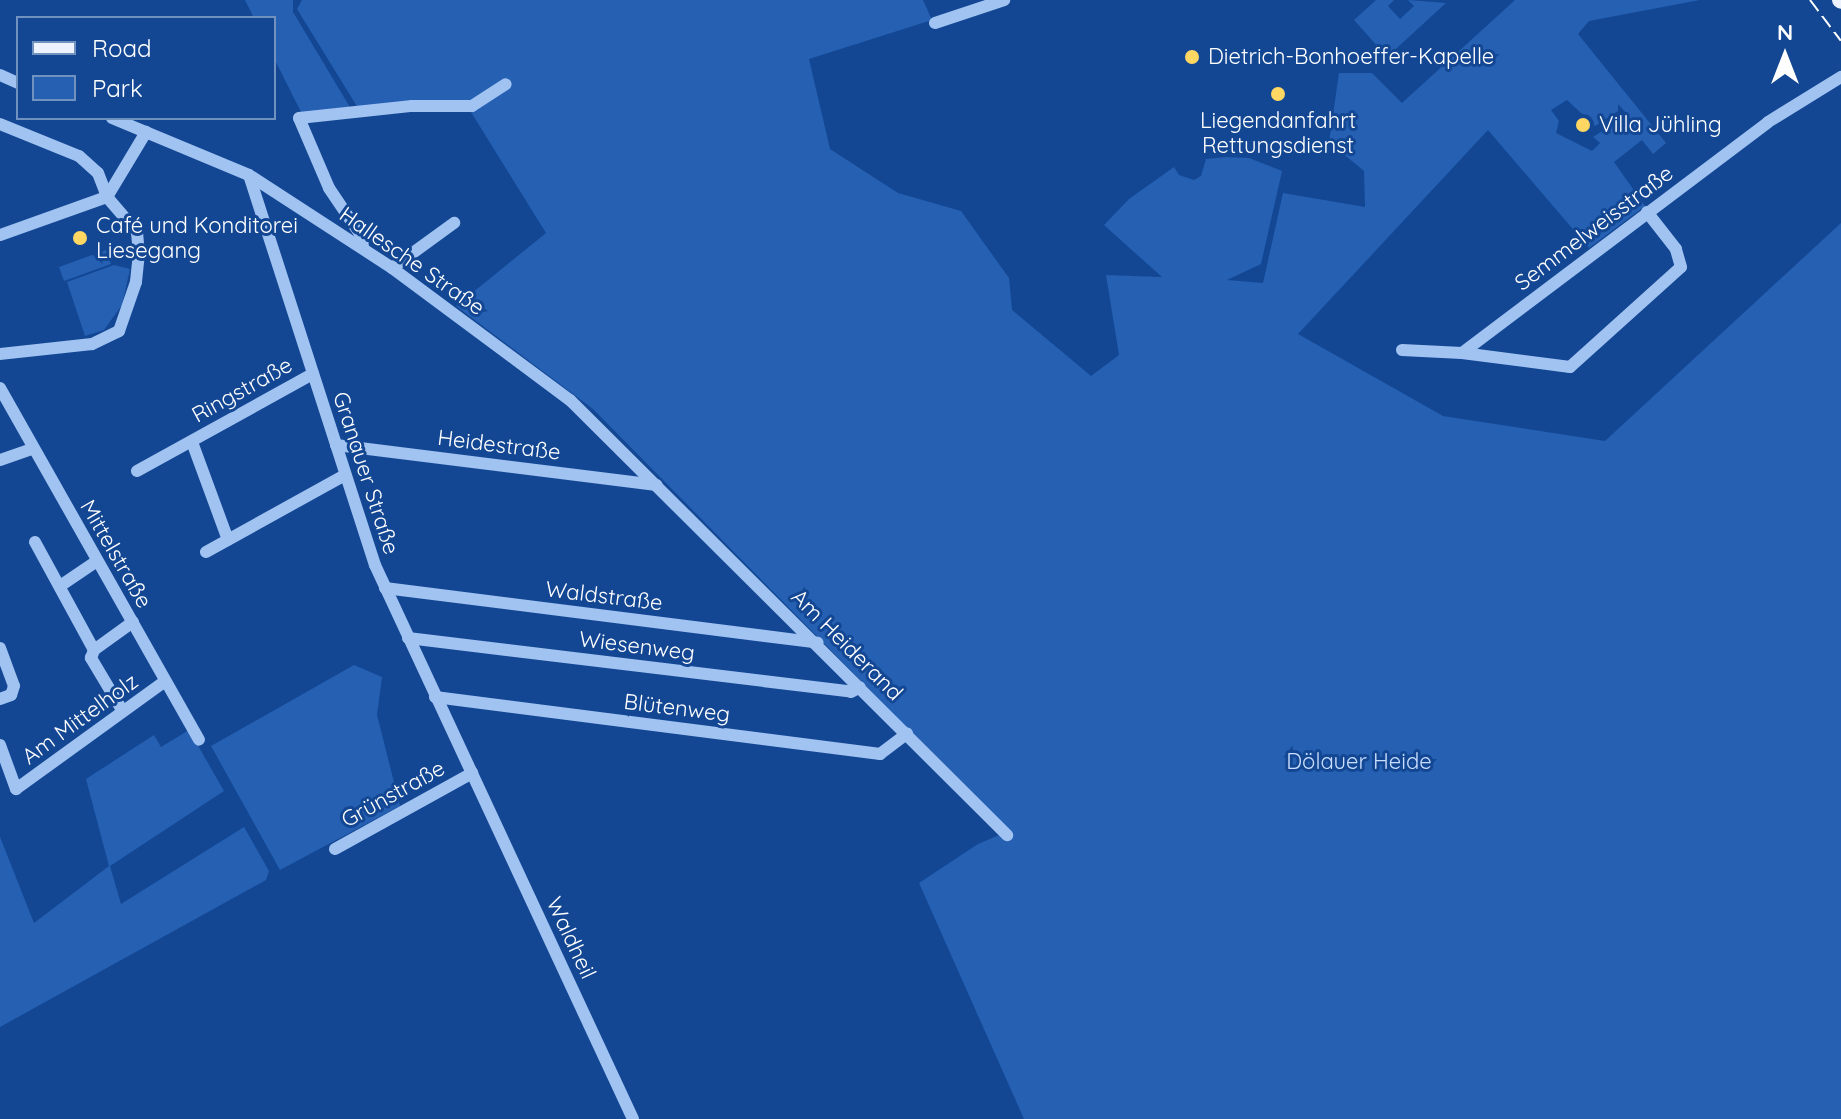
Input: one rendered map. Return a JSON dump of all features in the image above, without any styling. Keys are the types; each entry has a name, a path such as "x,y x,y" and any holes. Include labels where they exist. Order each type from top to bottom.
{"street":[{"path":"935,23 1004,0"},
{"name":"Semmelweisstraße","path":"1462,353 1777,116 1841,77"},
{"path":"363,248 362,237 329,188 299,118 412,106 472,106 506,84"},
{"name":"Hallesche Straße","path":"117,120 249,175 363,248 570,400 657,485"},
{"path":"0,124 79,156 98,173 107,197 137,232 139,253 136,282 119,331 92,344 0,354"},
{"path":"0,235 107,197 146,132"},
{"name":"Granauer Straße","path":"249,175 345,475 385,588 472,773"},
{"path":"1402,350 1462,353 1570,367 1681,267 1676,249 1647,212"},
{"path":"392,268 454,223"},
{"name":"Ringstraße","path":"137,471 313,374"},
{"name":"Mittelstraße","path":"0,388 199,740"},
{"name":"Ringstraße","path":"192,442 228,540"},
{"name":"Heidestraße","path":"336,445 657,485"},
{"path":"0,460 32,449"},
{"path":"206,552 345,475"},
{"name":"Am Heiderand","path":"657,485 819,643 1007,835"},
{"path":"35,542 94,650 95,669 106,677 122,710"},
{"path":"60,586 97,561"},
{"name":"Waldstraße","path":"385,588 819,643"},
{"path":"94,650 133,622"},
{"name":"Wiesenweg","path":"408,638 851,692 860,687"},
{"path":"0,648 14,686 11,695 0,699"},
{"name":"Am Mittelholz","path":"0,745 16,789 165,681"},
{"name":"Blütenweg","path":"435,697 880,754 907,734"},
{"name":"Grünstraße","path":"335,849 472,773"},
{"name":"Waldheil","path":"472,773 633,1119"}],"green space":[{"path":"245,0 293,0 293,12 351,109 302,114 276,62 276,16 253,16"},
{"name":"Dölauer Heide","path":"302,0 923,0 932,20 809,59 830,149 898,193 961,211 1009,278 1012,310 1091,376 1119,355 1106,275 1162,277 1104,225 1129,199 1174,167 1179,175 1194,180 1201,176 1206,159 1249,158 1282,171 1261,264 1227,280 1263,283 1283,193 1365,207 1364,171 1329,142 1339,73 1372,73 1402,103 1515,0 1700,0 1589,21 1578,34 1666,143 1653,154 1642,140 1614,162 1645,206 1589,248 1488,130 1298,334 1443,416 1605,441 1841,223 1841,1119 1024,1119 919,883 978,844 1009,831 593,409 456,306 546,233 466,104 358,108 297,9","holes":["1567,100 1595,126 1618,111 1618,104 1628,115 1593,137 1600,143 1592,151 1556,133 1559,121 1551,110"]},
{"path":"1376,0 1394,0 1388,6 1400,19 1414,6 1408,0 1446,3 1387,57 1354,20"},
{"path":"106,250 111,264 64,281 59,267"},
{"path":"114,265 130,269 122,305 104,330 85,336 67,282"},
{"path":"354,665 382,677 377,715 400,806 280,870 211,746"},
{"path":"189,730 224,791 110,866 121,904 244,827 269,871 266,880 0,1027 0,837 34,923 109,866 86,779 154,735 161,747"}],"railway":[{"path":"1810,0 1841,41"}],"place":[{"name":"Dietrich-Bonhoeffer-Kapelle","path":"1192,57"},
{"name":"Liegendanfahrt Rettungsdienst","path":"1278,94"},
{"name":"Villa Jühling","path":"1583,125"},
{"name":"Café und Konditorei Liesegang","path":"80,238"}]}
